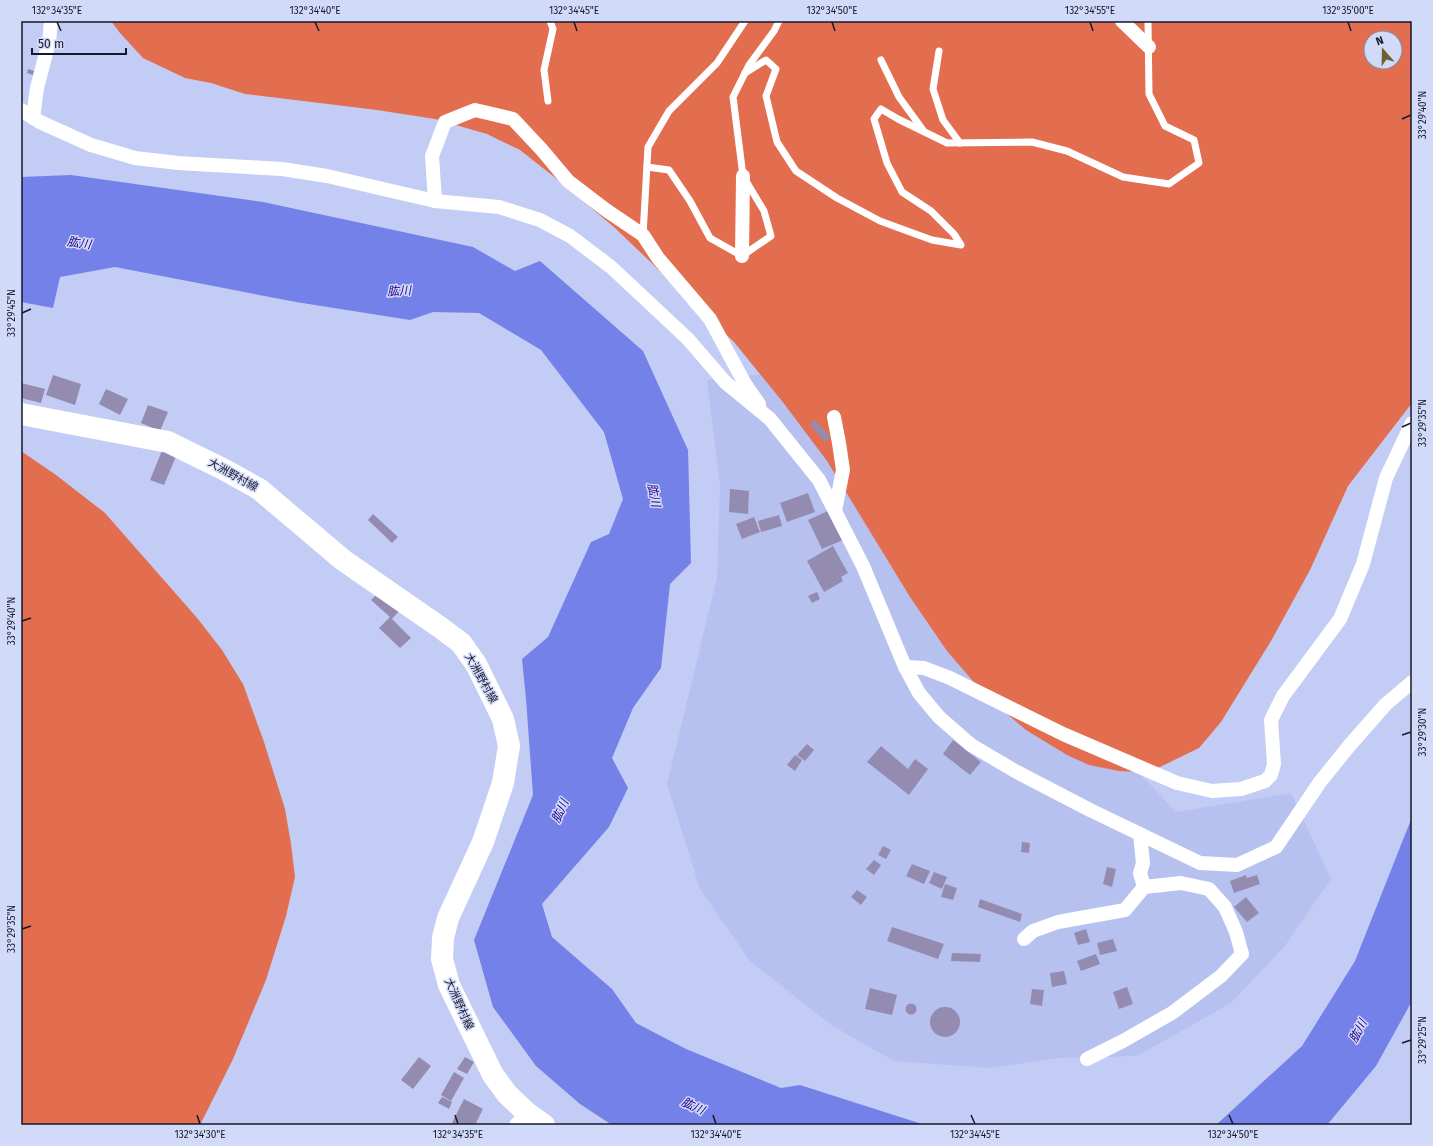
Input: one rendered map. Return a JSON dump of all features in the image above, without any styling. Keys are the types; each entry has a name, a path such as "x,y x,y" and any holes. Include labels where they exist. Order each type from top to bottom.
{"main road":[{"name":"大洲野村線","path":"21,414 168,442 224,468 259,489 342,560 461,643 476,664 503,719 509,746 503,783 483,842 448,918 443,938 442,959 449,985 493,1075 529,1121"}],"street":[{"path":"34,118 37,88 49,42 51,21"},
{"path":"1122,21 1149,47"},
{"path":"21,110 34,118 91,145 135,158 178,163 282,168 327,176 435,201 499,207 540,220 570,236 611,267 688,339 725,382 770,418"},
{"path":"435,201 432,156 445,122 475,110 512,119 542,150 568,181 606,210 643,235 658,258 710,320 745,384 819,480 863,566 905,667 918,693 939,717 970,745 1015,771 1090,810 1200,862 1237,865 1276,847 1320,782 1349,746 1386,704 1412,682"},
{"path":"742,256 743,176"},
{"path":"834,417 843,470 835,511"},
{"path":"905,667 924,668 950,678 1063,734 1177,783 1212,791 1240,789 1265,781 1271,775 1274,764 1271,720 1283,696 1340,619 1363,564 1386,478 1412,423"},
{"path":"1140,834 1143,862 1140,873 1144,887"},
{"path":"1024,939 1033,931 1058,922 1125,910 1144,887 1181,883 1209,889 1225,907 1236,932 1242,954 1221,976 1172,1013 1123,1041 1087,1059"}],"lane":[{"path":"548,100 544,70 553,29 550,21"},
{"path":"643,235 648,148 669,111 717,63 744,21"},
{"path":"647,167 669,170 690,201 710,238 742,256 771,236 764,211 743,176 733,97 749,65 774,31 779,21"},
{"path":"774,31 785,21"},
{"path":"745,73 766,60 776,69 766,96 778,142 796,171 837,198 880,222 932,240 961,245 954,234 931,211 902,192 887,163 874,119 881,109 947,143 1032,142 1067,151 1122,177 1169,184 1199,164 1194,140 1165,126 1149,94 1148,21"},
{"path":"939,51 933,89 943,120 960,143"},
{"path":"881,60 899,96 924,132"}],"shaded area":[{"path":"111,21 1412,21 1412,403 1348,486 1310,570 1271,641 1221,722 1199,748 1160,767 1141,772 1119,771 1089,765 1067,755 1026,730 985,695 947,651 910,597 827,461 782,401 734,342 615,228 520,150 487,134 435,119 377,110 245,94 211,83 185,78 143,58"},
{"path":"840,372 1097,728 1176,812 1291,793 1331,879 1284,947 1231,1003 1137,1056 1059,1058 990,1068 894,1061 831,1025 750,961 700,889 667,784 717,578 720,486 707,380 753,375"},
{"path":"21,451 56,475 105,513 198,619 222,650 243,684 264,742 285,809 295,877 286,916 266,980 233,1059 200,1125 21,1125"}],"water":[{"name":"肱川","path":"71,175 263,202 473,247 515,271 540,261 643,351 688,450 691,563 670,584 661,668 633,708 612,758 628,788 609,827 542,904 552,937 612,989 636,1023 686,1049 781,1088 800,1085 925,1125 612,1125 580,1104 536,1066 493,1007 474,940 533,795 522,659 548,637 591,542 609,534 623,499 604,432 541,350 479,313 433,312 410,320 296,302 115,267 60,277 53,308 21,302 21,177"},
{"name":"肱川","path":"1412,817 1412,1001 1376,1066 1327,1125 1216,1125 1302,1046 1355,961"}],"building":[{"path":"28,69 34,71 33,75 27,73"},
{"path":"53,375 81,384 75,405 46,395"},
{"path":"21,383 45,389 41,403 21,398"},
{"path":"106,389 128,399 120,415 99,404"},
{"path":"148,405 168,412 160,431 141,423"},
{"path":"815,420 830,437 825,442 810,425"},
{"path":"163,448 177,454 164,485 150,480"},
{"path":"730,489 749,491 748,514 729,512"},
{"path":"808,493 815,512 787,522 780,503"},
{"path":"830,510 843,540 822,549 808,520"},
{"path":"373,514 398,537 392,543 368,520"},
{"path":"779,515 782,526 761,532 758,521"},
{"path":"754,517 760,532 742,539 736,524"},
{"path":"833,546 848,573 841,577 843,581 824,592 807,561"},
{"path":"380,591 400,610 392,619 411,638 400,648 379,628 390,617 371,600"},
{"path":"817,592 820,599 812,603 808,596"},
{"path":"953,740 981,762 970,775 943,754"},
{"path":"807,744 814,750 805,761 797,755"},
{"path":"881,746 908,769 915,759 928,769 909,795 867,762"},
{"path":"795,755 802,760 795,771 787,765"},
{"path":"1022,842 1030,843 1029,853 1021,852"},
{"path":"883,846 891,850 886,859 878,855"},
{"path":"874,860 881,865 874,875 866,869"},
{"path":"912,864 930,871 924,884 906,876"},
{"path":"1107,867 1116,869 1112,887 1103,884"},
{"path":"934,872 947,877 942,889 929,883"},
{"path":"1246,875 1247,878 1257,875 1260,884 1234,893 1230,881"},
{"path":"945,884 957,888 953,900 941,897"},
{"path":"857,890 867,897 861,905 851,897"},
{"path":"1246,897 1259,913 1247,922 1234,907"},
{"path":"980,899 1022,914 1020,922 978,907"},
{"path":"892,927 944,944 938,959 887,941"},
{"path":"1086,929 1090,942 1078,945 1074,933"},
{"path":"1113,939 1117,951 1100,955 1097,943"},
{"path":"952,953 981,954 980,962 951,961"},
{"path":"1096,954 1100,964 1081,971 1077,961"},
{"path":"1064,971 1067,984 1052,987 1050,973"},
{"path":"1127,987 1133,1004 1119,1009 1113,992"},
{"path":"870,988 897,995 892,1015 865,1009"},
{"path":"1032,989 1044,990 1042,1006 1030,1004"},
{"path":"909,1004 913,1004 915,1005 915,1013 909,1014 906,1011 906,1007"},
{"path":"945,1007 956,1011 960,1022 956,1033 945,1037 934,1033 930,1022 934,1011"},
{"path":"419,1057 431,1066 413,1089 401,1080"},
{"path":"465,1057 474,1062 467,1074 457,1069"},
{"path":"454,1072 464,1078 451,1101 441,1095"},
{"path":"442,1097 452,1102 449,1109 438,1103"},
{"path":"464,1099 483,1109 475,1125 451,1125"}]}
